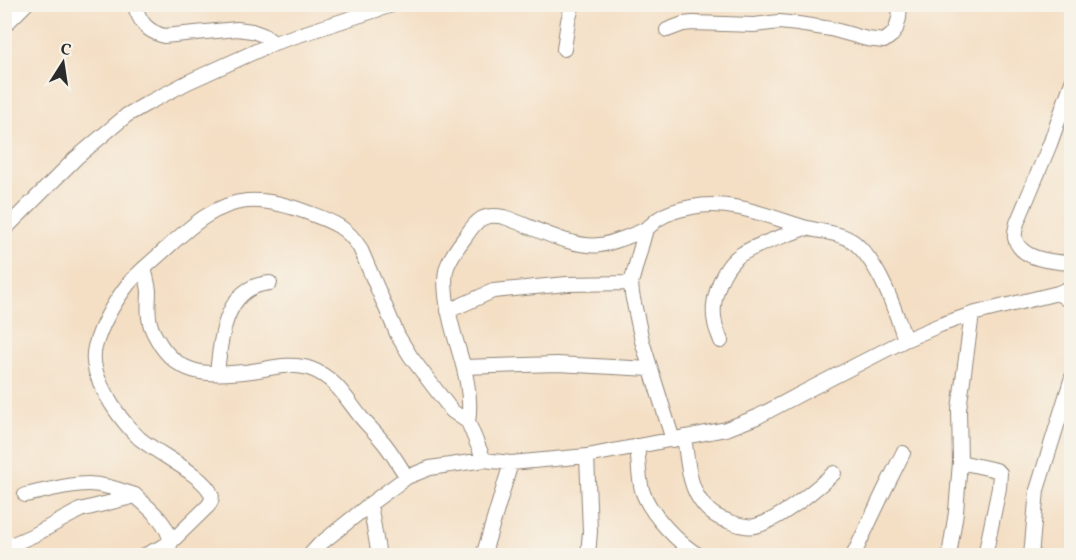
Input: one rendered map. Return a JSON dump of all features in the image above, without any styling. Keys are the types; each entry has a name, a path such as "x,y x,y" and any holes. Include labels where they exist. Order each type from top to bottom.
{"street":[{"path":"4,26 26,4"},
{"path":"134,4 139,18 153,33 164,36 237,29 263,35 274,43"},
{"path":"4,230 76,158 127,115 169,92 274,43 395,4"},
{"path":"564,49 573,4"},
{"path":"667,30 693,23 779,22 831,29 867,39 884,41 896,30 900,4"},
{"path":"1071,82 1050,144 1015,233 1018,244 1035,258 1071,263"},
{"path":"143,555 169,549 210,503 212,494 201,481 133,432 111,404 98,379 94,364 94,350 112,308 129,283 196,223 218,210 248,201 273,202 290,206 346,230 360,248 398,336 411,357 452,411 468,422"},
{"path":"484,460 468,422 470,399 464,367 448,311 445,276 447,266 469,231 485,216 504,217 578,244 602,245 646,229 669,212 694,206 713,205 759,213 843,237 856,244 878,272 905,340"},
{"path":"721,341 715,323 714,304 721,280 729,266 737,257 748,251 805,228"},
{"path":"646,229 631,283 635,309 650,369 679,438 697,495 708,511 719,519 744,526 754,526 768,521 791,507 834,473"},
{"path":"144,268 150,322 164,351 175,362 184,368 198,372 244,372 290,365 320,373 339,389 387,446 407,477"},
{"path":"217,373 222,333 225,321 232,309 246,290 260,284 270,283"},
{"path":"448,311 493,291 567,284 631,283"},
{"path":"309,555 319,544 407,477 430,468 484,460 511,463 587,456 726,429 757,417 905,340 940,325 972,314 1058,293 1071,287"},
{"path":"1058,293 1071,303"},
{"path":"949,555 956,512 960,462 959,409 972,314"},
{"path":"464,367 556,364 650,369"},
{"path":"1031,555 1037,490 1071,377"},
{"path":"637,447 642,492 650,507 684,544 700,555"},
{"path":"853,555 903,453"},
{"path":"587,456 590,531 588,555"},
{"path":"960,462 996,470 1000,473 985,555"},
{"path":"483,555 511,463"},
{"path":"26,495 78,484 116,488 136,496 160,520 166,530 169,549"},
{"path":"4,548 80,510 136,496"},
{"path":"370,504 379,555"}]}
